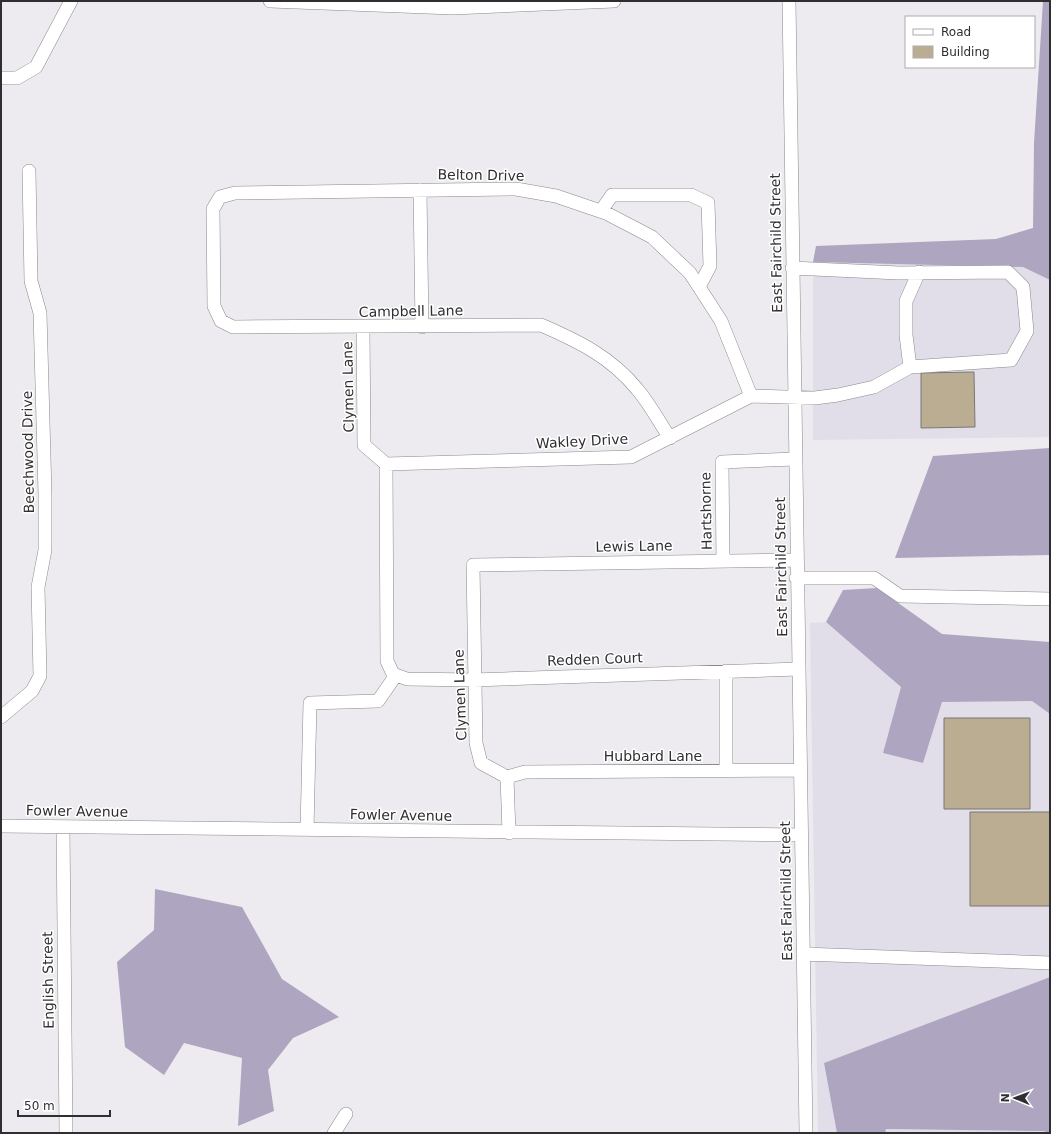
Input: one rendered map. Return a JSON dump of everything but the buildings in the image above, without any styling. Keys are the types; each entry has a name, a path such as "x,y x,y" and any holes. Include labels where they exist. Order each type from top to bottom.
{"street":[{"path":"1,78 17,78 36,67 70,1"},
{"path":"270,1 452,8 614,1"},
{"name":"East Fairchild Street","path":"789,1 796,578 806,1133"},
{"name":"Beechwood Drive","path":"1,717 32,691 40,676 38,587 45,550 46,494 40,312 31,281 30,170"},
{"name":"Belton Drive","path":"213,209 220,198 235,193 516,189 556,196 601,211 652,237 690,273 721,321 751,396"},
{"path":"420,190 422,327"},
{"path":"601,211 612,195 691,195 708,203 710,266 699,287"},
{"name":"Campbell Lane","path":"213,209 214,306 222,321 233,328 363,328 541,325 580,342 611,364 638,390 670,438"},
{"path":"792,268 918,272 1008,272 1023,287 1027,330 1011,360 910,366 906,335 906,301 918,272"},
{"name":"Clymen Lane","path":"363,328 364,445 386,464"},
{"name":"Wakley Drive","path":"386,464 631,457 751,396 814,398 838,395 874,387 910,366"},
{"name":"Hartshorne","path":"723,560 722,462 795,459"},
{"path":"307,830 310,703 378,701 394,675 387,660 386,464"},
{"name":"Lewis Lane","path":"473,565 796,560"},
{"name":"Clymen Lane","path":"473,565 476,742 481,763 507,777"},
{"path":"796,578 874,578 900,596 1050,599"},
{"name":"Redden Court","path":"394,675 407,679 474,680 798,669"},
{"path":"726,671 726,771"},
{"name":"Hubbard Lane","path":"507,777 525,772 800,770"},
{"path":"507,777 508,833"},
{"name":"Fowler Avenue","path":"1,826 508,833 801,835"},
{"name":"English Street","path":"63,827 66,1133"},
{"path":"803,954 1050,963"},
{"path":"334,1133 346,1114"}],"shaded area":[{"path":"1043,1 1050,1 1050,280 1023,267 813,262 816,246 996,239 1033,228 1034,143"},
{"path":"813,262 1023,267 1050,280 1050,437 813,440"},
{"path":"1050,448 1050,555 895,558 933,456"},
{"path":"877,588 942,634 1050,642 1050,714 1032,701 942,702 923,763 883,753 901,687 826,622 843,590"},
{"path":"826,622 901,687 883,753 923,763 942,702 1032,701 1050,714 1050,977 824,1063 837,1133 818,1133 810,623"},
{"path":"155,889 242,907 282,979 339,1017 293,1038 268,1070 274,1111 238,1126 242,1058 184,1043 164,1075 125,1047 117,962 154,930"},
{"path":"1050,977 1050,1133 1043,1131 886,1129 885,1133 837,1133 824,1063"},
{"path":"885,1129 1043,1131 1046,1133 885,1133"}]}
